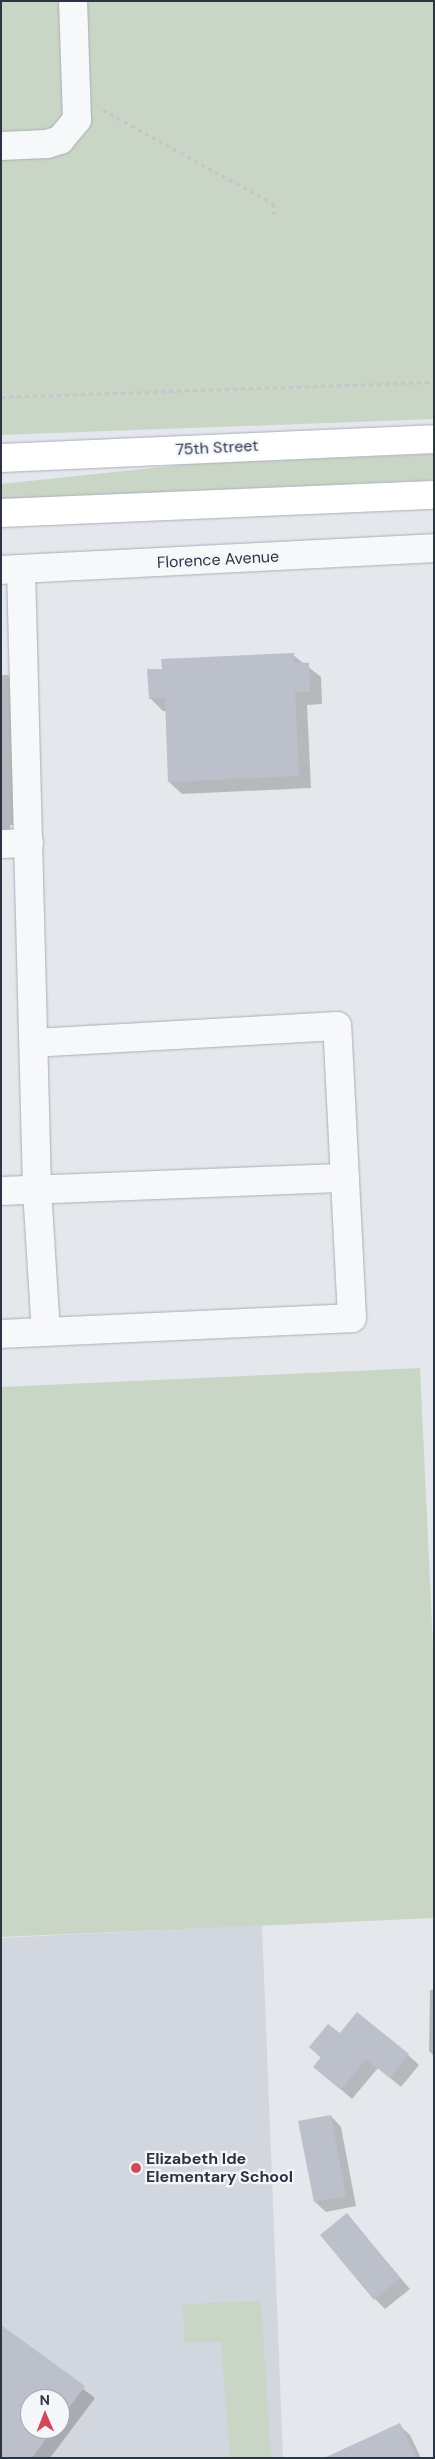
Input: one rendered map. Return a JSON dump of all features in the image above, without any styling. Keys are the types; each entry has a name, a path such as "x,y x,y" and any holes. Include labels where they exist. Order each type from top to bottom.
{"main road":[{"name":"75th Street","path":"1,458 434,439"},
{"path":"1,513 434,495"}],"street":[{"path":"1,146 47,144 60,140 77,120 73,1"},
{"name":"Florence Avenue","path":"11,570 434,548"},
{"path":"11,570 12,657 29,843 37,1190 46,1332"},
{"path":"1,844 29,843"},
{"path":"1,1334 352,1318 337,1026 35,1043"},
{"path":"1,1191 345,1178"}],"path":[{"path":"98,107 274,204 274,214"},
{"path":"1,397 434,382"}],"shaded area":[{"name":"Elizabeth Ide Elementary School","path":"262,1925 283,2458 1,2458 1,1938"}],"green space":[{"path":"1,1 434,1 434,419 1,435"},
{"path":"434,454 434,480 1,499 1,484 191,464"},
{"path":"420,1368 434,1667 434,1918 1,1937 1,1387"},
{"path":"261,2301 271,2458 230,2458 221,2342 184,2342 183,2304"}],"building":[{"path":"294,653 294,662 309,663 310,692 295,692 299,776 168,782 165,698 149,699 147,669 162,669 161,659"},
{"path":"357,2012 409,2054 390,2078 366,2059 341,2090 313,2067 321,2057 309,2047 328,2024 340,2033"},
{"path":"331,2115 346,2196 314,2202 298,2121"},
{"path":"347,2213 400,2278 374,2300 320,2235"},
{"path":"1,2325 85,2386 70,2406 70,2389 20,2389 20,2439 46,2439 32,2458 1,2458"},
{"path":"400,2423 416,2458 324,2458"}],"place":[{"name":"Elizabeth Ide Elementary School","path":"136,2168"}]}
